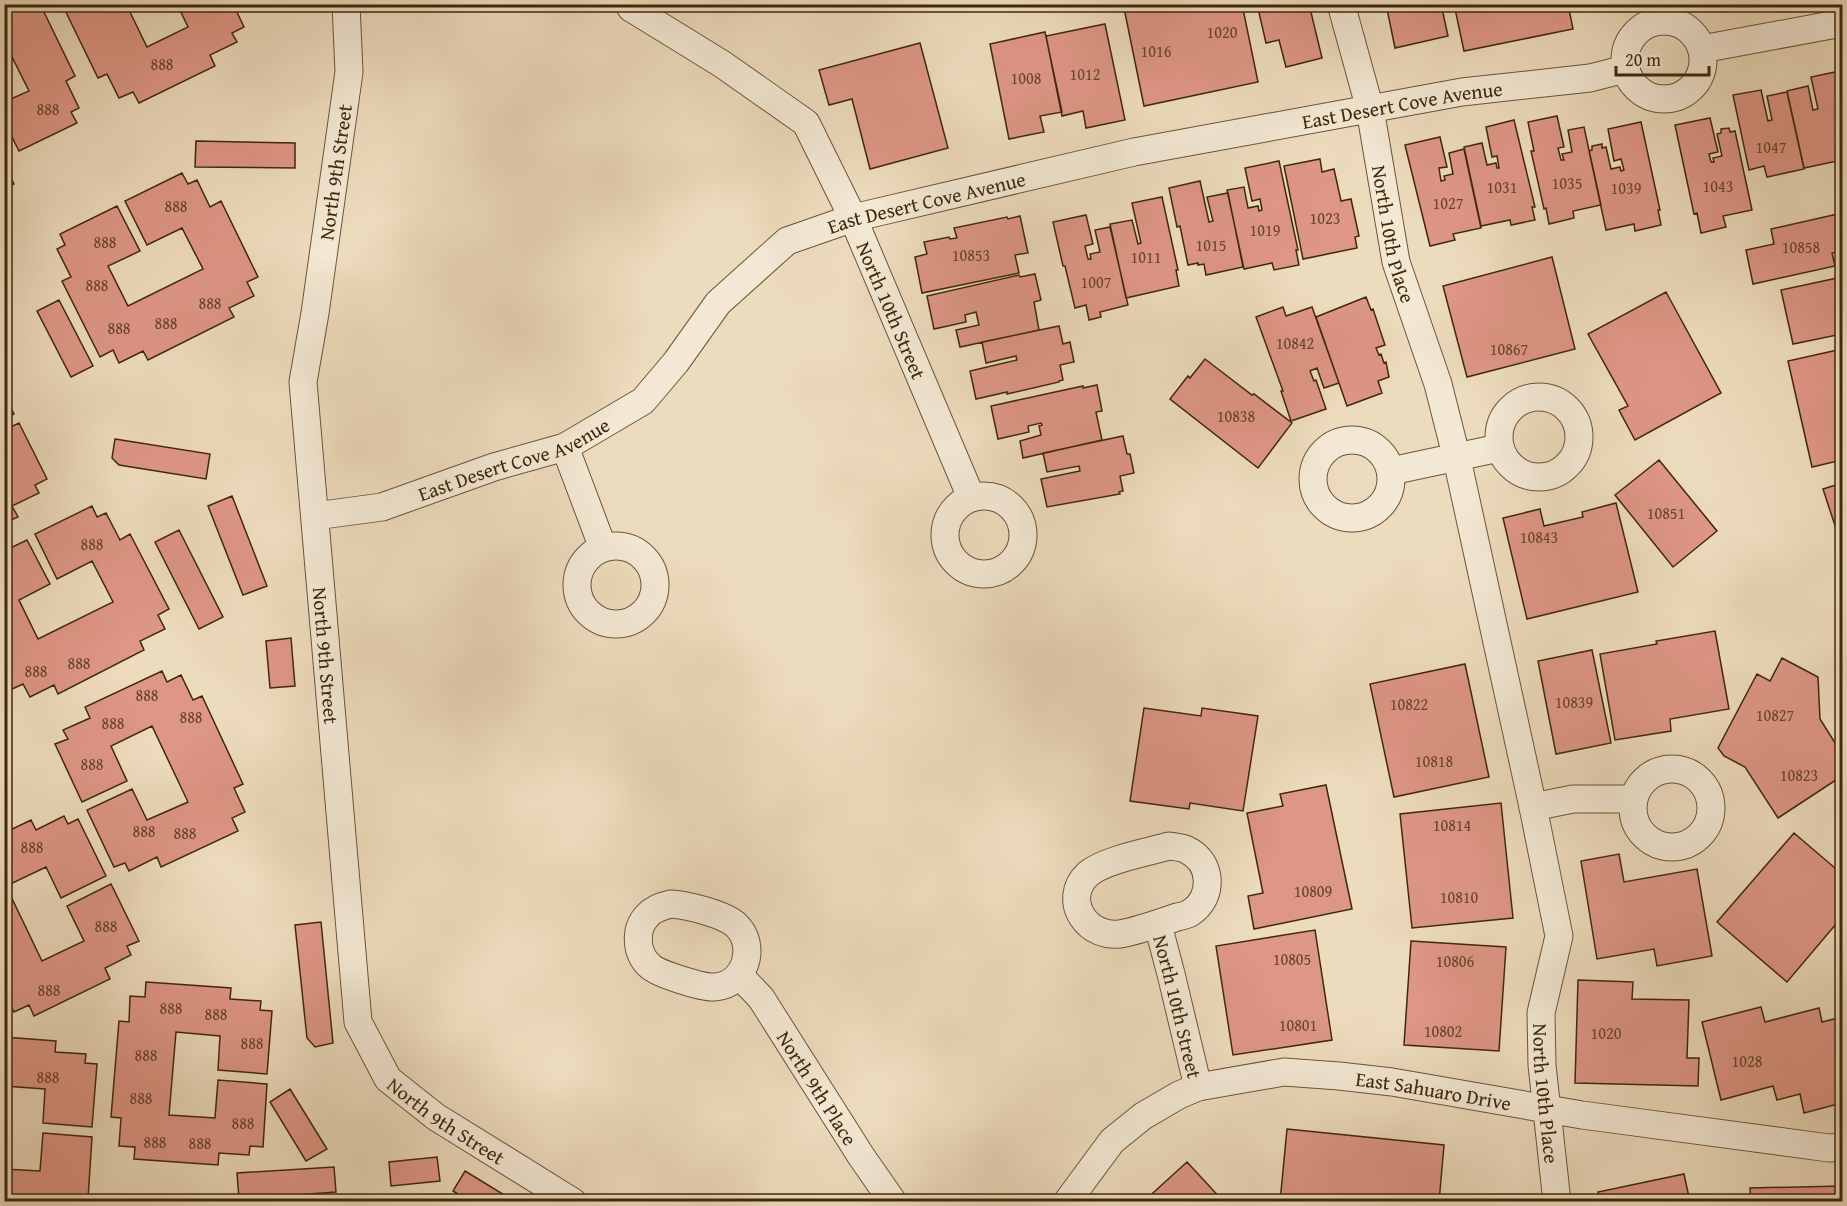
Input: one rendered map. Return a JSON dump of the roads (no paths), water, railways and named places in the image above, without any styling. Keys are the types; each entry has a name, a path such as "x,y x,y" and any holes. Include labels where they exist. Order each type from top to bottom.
{"street":[{"name":"North 9th Street","path":"346,4 349,72 303,382 358,1022 388,1079 436,1117 573,1202"},
{"name":"North 10th Street","path":"629,4 631,8 722,64 806,123 852,218 971,497"},
{"name":"North 10th Place","path":"1341,4 1370,109 1396,262 1438,384 1457,459 1533,807 1558,936 1541,1013 1542,1065 1557,1202"},
{"path":"1653,22 1677,23 1688,29 1702,49 1702,71 1696,82 1689,90 1668,99 1657,99 1636,89 1625,69 1624,57 1627,45 1638,31 1653,22"},
{"path":"1702,49 1842,23"},
{"name":"East Desert Cove Avenue","path":"315,516 382,507 494,467 565,447 643,401 676,362 718,303 787,241 852,218 1134,152 1462,92 1590,78 1625,69"},
{"path":"565,447 603,548"},
{"path":"1391,471 1457,459 1499,448"},
{"path":"1533,807 1573,799 1633,799"},
{"name":"North 10th Street","path":"1169,846 1188,850 1198,857 1206,869 1207,892 1200,906 1189,914 1158,925 1119,935 1098,932 1089,926 1079,910 1077,898 1079,888 1086,876 1099,866 1169,846"},
{"name":"North 10th Street","path":"1158,925 1198,1088"},
{"name":"North 9th Place","path":"739,975 761,998 861,1156 893,1202"},
{"name":"East Sahuaro Drive","path":"1067,1202 1113,1141 1143,1116 1179,1095 1198,1088 1284,1072 1392,1082 1582,1114 1829,1148 1842,1147"}]}
